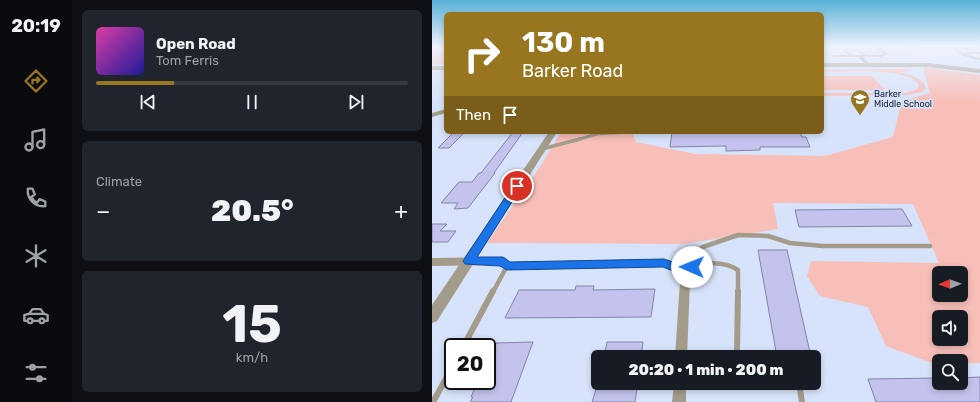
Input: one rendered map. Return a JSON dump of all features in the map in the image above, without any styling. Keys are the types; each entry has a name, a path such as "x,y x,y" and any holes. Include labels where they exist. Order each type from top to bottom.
{"street":[{"path":"824,65 928,65 980,71"},
{"path":"432,68 444,68"},
{"path":"432,115 444,111"},
{"path":"432,317 552,134"},
{"path":"432,262 503,261 507,266 664,263 678,269 685,280 681,350"},
{"path":"679,402 680,390"}],"lane":[{"path":"542,149 597,134"},
{"path":"678,269 703,247 738,235 768,236 790,243 823,246 930,246"},
{"path":"678,269 720,263 732,264 738,270 737,350"},
{"path":"468,338 507,266"},
{"path":"433,402 444,382"},
{"path":"800,390 802,402"}],"shaded area":[{"path":"923,67 980,75 980,363 968,363 968,354 932,354 932,363 886,346 868,307 820,296 807,276 811,261 939,263 913,204 773,203 778,229 683,244 487,243 541,165 560,134 633,134 636,142 695,154 825,156 893,137 902,101 930,93"},
{"path":"910,69 912,71 900,72 919,79 926,88 922,92 907,95 824,96 824,93 906,93 917,89 919,85 912,79 902,75 874,71 824,72 824,70"},
{"path":"824,76 872,76 885,90 824,90"}],"building":[{"path":"452,134 463,134 449,148 438,148"},
{"path":"511,134 522,134 495,173 468,208 454,209 458,203 441,203 459,182 472,182 479,173 481,173"},
{"path":"672,134 801,134 802,137 806,137 810,147 760,147 760,150 726,151 726,146 670,147"},
{"path":"902,209 912,226 799,227 795,210"},
{"path":"432,224 447,224 440,231 456,231 448,242 432,242"},
{"path":"758,250 787,250 809,350 776,350"},
{"path":"576,286 594,286 593,290 655,289 651,317 505,318 519,290 575,290"},
{"path":"533,342 511,402 470,402 473,397 471,397 474,390 496,390 496,343"},
{"path":"607,342 643,342 642,350 605,350"},
{"path":"980,377 980,402 876,402 868,379 932,378 932,390 968,390 968,378"},
{"path":"596,390 637,390 635,402 592,402"}],"place":[{"name":"Barker Middle School","path":"860,116"}],"route":[{"path":"517,186 468,261 503,261 507,266 664,263 678,269 692,267"}]}
